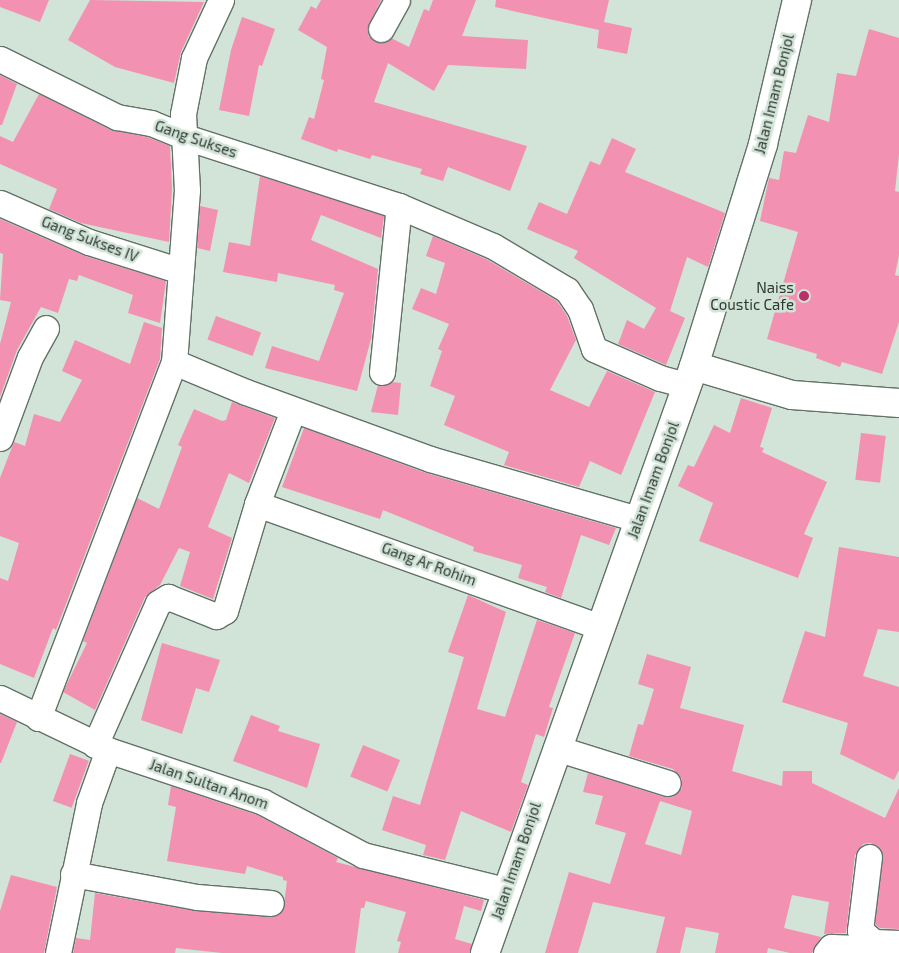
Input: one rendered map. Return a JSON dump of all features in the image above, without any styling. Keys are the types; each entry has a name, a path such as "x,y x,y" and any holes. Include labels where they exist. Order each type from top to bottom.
{"main road":[{"name":"Jalan Imam Bonjol","path":"485,953 505,890 691,375 763,144 797,0"},
{"path":"691,375 792,395 899,403"}],"street":[{"path":"38,718 174,362 187,190 183,114 194,58 221,0"},
{"path":"381,29 397,0"},
{"name":"Gang Sukses","path":"0,59 118,117 151,123 185,137 399,206 493,246 567,290 580,309 594,349 660,378 691,375"},
{"name":"Gang Sukses IV","path":"0,203 89,242 181,271"},
{"path":"382,372 399,206"},
{"path":"0,438 30,356 46,328"},
{"path":"174,362 293,410 483,476 638,519"},
{"path":"58,953 73,874 101,748 158,603 168,598 216,616 226,611 257,504 293,410"},
{"name":"Gang Ar Rohim","path":"257,504 600,627"},
{"name":"Jalan Sultan Anom","path":"0,698 101,748 263,802 363,855 505,890"},
{"path":"556,748 668,783"},
{"path":"869,857 860,930 864,937 874,942 899,943"},
{"path":"73,874 197,897 271,903"},
{"path":"826,953 831,947 860,948 864,937"}],"building":[{"path":"0,0 49,0 40,22 0,7"},
{"path":"90,0 204,2 181,52 174,83 115,67 68,40"},
{"path":"321,0 381,0 367,29 369,37 381,43 391,38 409,47 424,9 429,11 433,0 476,0 462,36 528,40 526,69 448,65 434,91 388,63 374,102 527,146 510,191 448,167 443,181 420,174 422,169 372,155 370,159 338,149 337,152 301,139 309,117 314,119 324,80 321,79 327,47 298,30 311,6 316,9"},
{"path":"496,0 609,0 604,22 632,28 627,54 597,48 599,30 495,7"},
{"path":"242,17 275,29 262,66 259,65 249,116 219,110 231,50"},
{"path":"869,29 899,38 899,154 895,191 899,192 899,255 895,275 899,276 899,322 882,374 842,362 840,367 816,358 817,354 767,339 798,232 760,221 769,178 779,180 784,151 796,153 808,115 829,122 837,73 856,76"},
{"path":"0,75 17,84 2,125 0,125"},
{"path":"39,94 111,130 147,137 170,146 172,188 169,242 81,223 49,209 57,189 0,164 0,136 13,142"},
{"path":"612,138 636,149 625,172 725,213 708,267 687,257 670,311 685,318 666,365 618,344 627,320 644,329 656,308 574,258 578,251 527,229 539,202 567,214 590,161 600,165"},
{"path":"260,176 384,216 381,238 321,215 311,240 378,269 371,339 357,391 265,368 272,346 319,361 344,293 334,290 335,285 278,273 277,282 223,272 229,242 250,246"},
{"path":"200,206 218,210 210,251 197,248"},
{"path":"0,219 85,256 166,281 160,323 128,313 133,295 79,275 77,281 69,279 58,313 41,307 17,350 0,397 0,344 11,302 0,300 3,254 0,253"},
{"path":"433,236 486,259 557,301 567,316 576,340 550,390 589,407 607,371 655,392 621,475 590,461 579,487 504,465 509,452 444,425 455,396 430,386 442,351 438,349 449,324 412,309 421,288 436,294 445,263 426,256"},
{"path":"216,316 261,332 253,356 207,339"},
{"path":"144,322 162,328 160,359 56,630 53,628 34,678 0,664 0,578 8,581 19,543 0,536 0,478 14,442 25,446 34,414 60,422 82,380 62,371 75,340 130,364"},
{"path":"391,382 401,383 398,415 371,412 378,385"},
{"path":"741,398 772,408 760,447 764,448 762,452 827,482 804,534 813,538 798,578 699,541 713,503 678,486 688,465 694,467 714,425 730,433"},
{"path":"232,402 275,418 249,483 229,473 208,527 232,538 213,599 180,586 190,552 179,548 160,585 145,597 95,710 63,692 87,643 83,641 137,498 159,509 182,447 178,445 194,409 222,421 226,420"},
{"path":"304,428 426,473 616,528 609,545 581,535 561,598 545,592 547,587 518,578 522,565 473,551 474,547 383,510 380,519 282,487"},
{"path":"861,433 886,436 880,483 855,480"},
{"path":"839,547 899,557 899,632 878,629 863,676 899,687 899,770 894,780 840,754 848,723 782,702 805,631 825,637"},
{"path":"468,595 506,612 477,709 505,717 537,620 575,633 549,707 553,708 544,737 536,734 521,782 528,785 511,832 461,811 445,860 423,855 426,845 382,830 393,796 420,805 464,657 448,652"},
{"path":"162,643 220,660 209,692 196,688 182,734 141,720"},
{"path":"647,654 691,667 680,708 744,725 732,771 782,786 783,771 812,771 812,783 885,818 899,788 899,929 880,928 875,924 883,858 878,846 870,843 863,844 855,855 846,933 824,934 829,902 792,895 784,928 821,937 812,953 790,953 768,948 767,953 715,953 719,933 686,927 680,953 656,953 665,917 593,902 578,953 545,953 569,872 610,884 626,833 595,824 603,796 583,792 588,773 664,797 672,797 682,788 682,779 673,769 629,756 638,724 643,725 654,689 638,684","holes":["660,801 692,811 681,855 645,844"]},
{"path":"0,714 17,722 1,763 0,763"},
{"path":"251,715 280,726 278,731 320,744 307,788 233,761"},
{"path":"363,745 400,760 387,792 350,777"},
{"path":"70,754 89,761 72,808 53,801"},
{"path":"171,786 257,815 338,858 336,862 484,900 481,911 464,906 455,939 472,944 470,953 398,953 401,942 397,941 406,912 366,901 364,908 361,908 355,953 222,953 176,948 175,953 73,953 76,938 90,940 95,893 196,911 270,917 283,911 287,881 283,880 283,877 247,866 245,874 167,861 176,807 168,805"},
{"path":"11,875 57,887 44,953 0,953 0,911"}],"place":[{"name":"Naiss Coustic Cafe","path":"804,296"}]}
